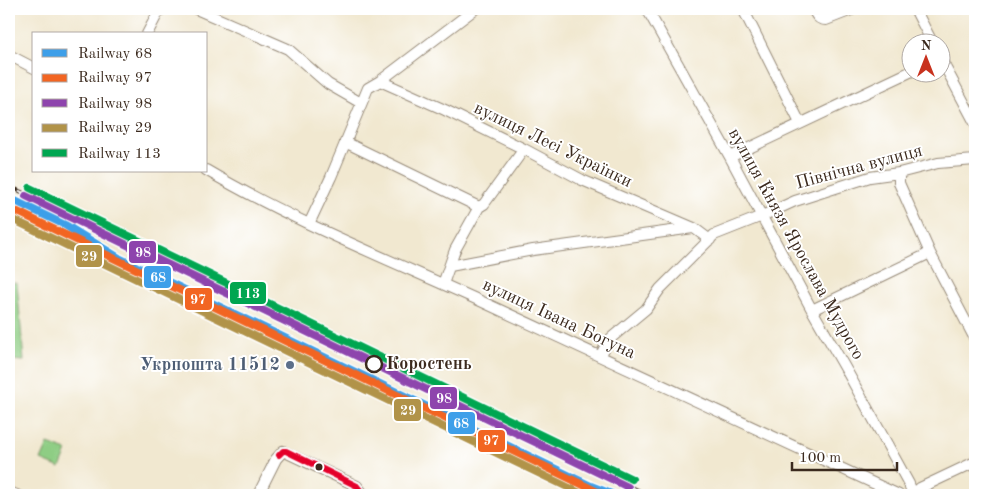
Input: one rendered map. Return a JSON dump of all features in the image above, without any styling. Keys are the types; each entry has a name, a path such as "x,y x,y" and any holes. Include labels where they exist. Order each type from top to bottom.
{"street":[{"path":"148,32 160,9"},
{"path":"196,9 288,49 328,84 361,103"},
{"path":"309,224 368,88 475,9"},
{"name":"вулиця Князя Ярослава Мудрого","path":"647,9 730,157 913,495"},
{"path":"743,9 800,123"},
{"path":"813,9 822,20 854,9"},
{"path":"915,9 927,32"},
{"path":"9,55 32,67"},
{"path":"730,157 902,76"},
{"path":"952,80 975,123"},
{"name":"вулиця Лесі Українки","path":"380,81 445,110 582,180 694,228 710,240"},
{"path":"345,142 479,207"},
{"path":"443,284 455,250 479,207 484,204 524,149"},
{"name":"Північна вулиця","path":"601,355 611,338 646,309 660,289 714,235 795,201 870,177 899,173 938,163 975,160"},
{"name":"вулиця Івана Богуна","path":"208,171 309,224 601,355 899,495"},
{"path":"899,173 899,183 930,253 975,339"},
{"path":"450,266 533,250 694,228"},
{"path":"812,310 930,253"},
{"path":"258,495 282,451 286,451 357,486 364,495"},
{"path":"913,495 920,488 975,462"},
{"path":"9,492 17,495"}],"green space":[{"path":"9,283 17,283 24,361 9,360"},
{"path":"48,444 67,451 60,468 41,460"}],"railway":[{"path":"9,186 648,495"},
{"path":"9,205 119,258"}],"rail line":[{"name":"113","path":"30,188 632,479"},
{"name":"98","path":"26,196 628,487"},
{"name":"68","path":"9,198 65,225 119,258 591,486 614,495"},
{"name":"97","path":"18,212 604,495"},
{"name":"29","path":"14,220 584,495"}],"transit line":[{"path":"279,455 286,451 357,486 364,495"}],"place":[{"name":"Коростень","path":"374,364"},
{"name":"Укрпошта 11512","path":"290,365"}]}
